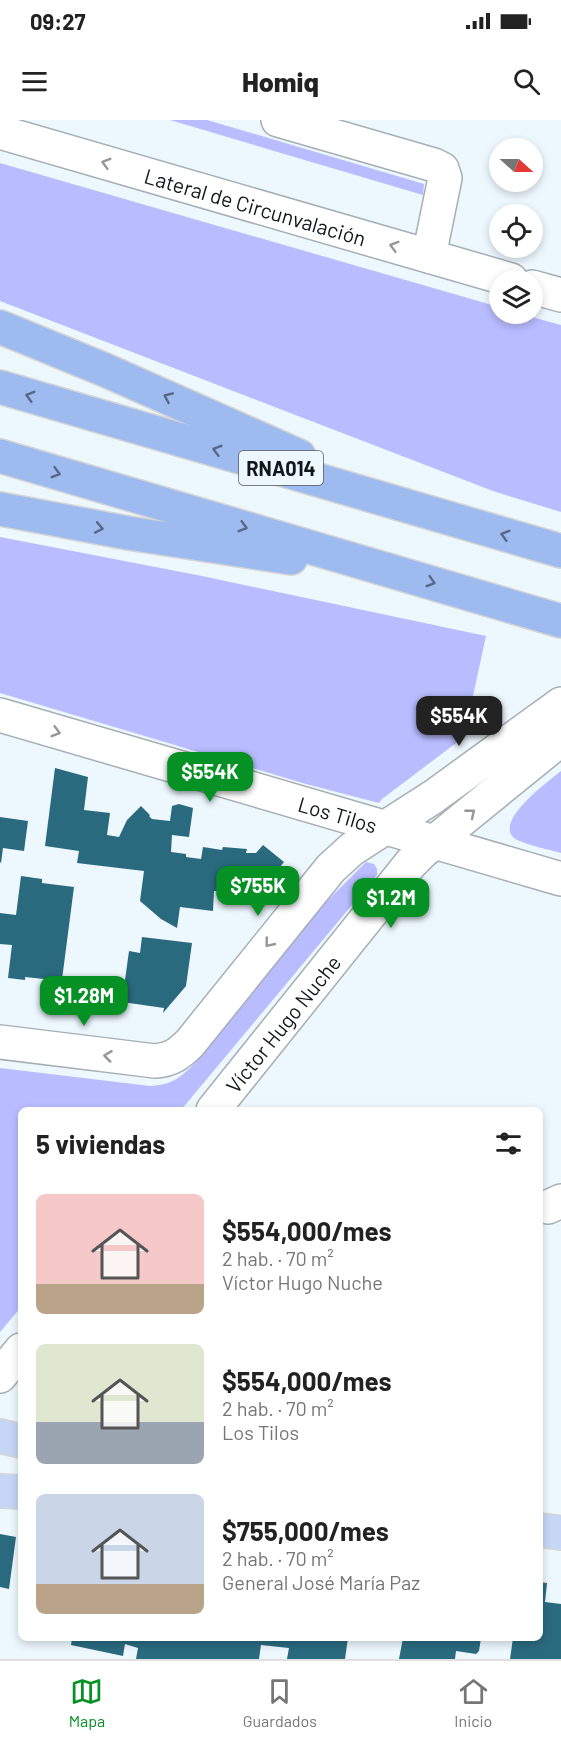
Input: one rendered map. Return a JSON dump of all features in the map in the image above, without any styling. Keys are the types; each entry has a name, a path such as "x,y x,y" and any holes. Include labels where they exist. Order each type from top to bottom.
{"highway":[{"path":"0,327 149,389 412,507"},
{"name":"RNA014","path":"0,387 561,551"},
{"path":"0,456 552,618"},
{"path":"0,509 233,550 398,572"}],"main road":[{"path":"0,1436 18,1440"},
{"path":"0,1491 18,1492"},
{"path":"543,1530 561,1533"}],"street":[{"path":"278,120 442,169 445,178 429,256"},
{"name":"Lateral de Circunvalación","path":"0,132 489,274"},
{"path":"543,290 561,295"},
{"path":"0,1042 155,1061 166,1061 174,1057 190,1043 331,868 352,849 434,797 561,704"},
{"name":"Los Tilos","path":"0,715 434,842"},
{"name":"Víctor Hugo Nuche","path":"215,1107 422,852 561,740"},
{"path":"434,842 561,879"},
{"path":"0,1376 18,1354"}],"shaded area":[{"path":"170,120 207,120 424,184 423,195"},
{"path":"0,163 489,304 489,324 543,324 543,320 561,325 561,512 493,491 0,301"},
{"path":"0,537 202,576 486,636 464,737 379,803 306,784 0,693"},
{"path":"561,771 561,853 516,839 510,829 512,820 526,801"},
{"path":"366,862 374,864 377,875 184,1107 18,1107 18,1311 0,1332 0,1068 150,1086 175,1080 195,1063 313,915"}],"building":[{"path":"55,768 88,777 84,810 110,813 107,835 119,837 127,820 141,806 152,819 170,821 172,806 179,804 193,808 189,837 172,835 171,852 201,859 203,847 222,850 223,847 247,849 246,853 256,853 263,845 284,862 264,887 250,876 244,875 229,892 214,891 213,911 180,907 177,928 161,919 140,901 144,871 77,863 79,851 45,846"},
{"path":"0,817 28,821 24,851 3,848 1,863 0,862"},
{"path":"21,876 42,879 42,883 74,887 60,995 43,992 44,979 8,978 12,945 0,944 0,913 16,915"},
{"path":"142,937 192,943 186,986 163,1013 164,1008 122,1002 129,951 140,953"},
{"path":"0,1534 16,1537 9,1589 0,1587"},
{"path":"543,1582 547,1583 545,1602 561,1604 561,1659 510,1659 513,1641 543,1641"},
{"path":"72,1641 348,1641 345,1659 287,1659 289,1648 261,1645 259,1659 136,1659 138,1648 125,1644 123,1656 71,1645"},
{"path":"402,1641 481,1641 479,1651 476,1654 456,1651 455,1659 399,1659"}]}
